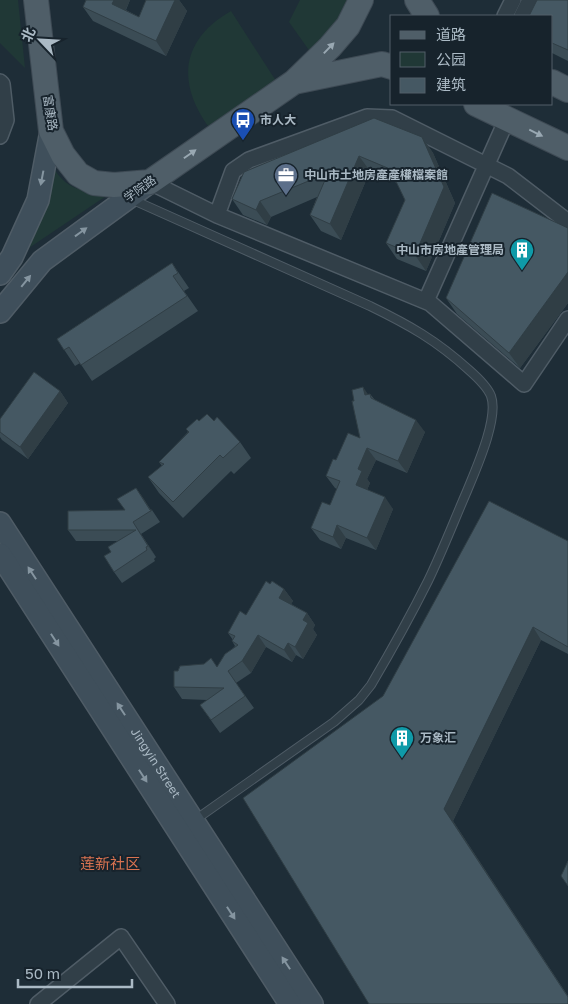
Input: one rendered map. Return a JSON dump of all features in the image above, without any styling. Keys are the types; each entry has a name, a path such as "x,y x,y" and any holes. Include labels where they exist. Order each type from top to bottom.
{"main road":[{"name":"富康路","path":"36,0 51,131 63,155 78,174 94,183 114,185 150,182"},
{"path":"294,82 330,47 348,26 361,0"},
{"path":"417,0 426,15"},
{"path":"294,82 382,64 390,66"},
{"name":"学院路","path":"150,182 294,82"},
{"path":"553,82 568,90"},
{"path":"478,105 568,148"}],"street":[{"path":"506,15 513,0"},
{"path":"522,15 530,0"},
{"path":"0,82 2,84 6,120 0,136"},
{"path":"217,214 233,171 249,160 368,117 392,118 508,176 568,222"},
{"path":"426,301 506,118"},
{"path":"0,274 12,257 38,200 51,131"},
{"path":"150,182 217,214 430,303 524,384 568,319"},
{"name":"学院路","path":"5,306 42,261 150,182"},
{"path":"0,320 5,306"},
{"name":"Jingyin Street","path":"0,523 185,825 290,1004"},
{"name":"Jingyin Street","path":"0,554 185,825 312,1004"},
{"path":"38,1004 122,936 167,1004"}],"lane":[{"path":"129,198 407,324 456,358 476,376 491,396 492,409 489,431 478,464 442,549 415,606 370,685 359,700 334,722 185,825"}],"green space":[{"path":"0,0 18,0 25,68 0,43"},
{"path":"300,0 348,0 341,19 311,53 289,22"},
{"path":"231,11 276,81 208,126 191,93 188,77 189,62 202,34"},
{"path":"51,163 62,179 76,188 92,192 112,192 20,254"}],"building":[{"path":"86,0 114,0 112,4 139,17 146,0 175,0 156,41 83,7"},
{"path":"537,0 568,0 568,50 553,43 553,15 530,15"},
{"path":"374,118 422,137 444,187 415,255 386,243 405,200 390,169 359,156 330,224 310,215 328,173 260,201 256,210 232,199 244,172"},
{"name":"中山市房地產管理局","path":"492,193 568,228 568,272 509,353 446,298"},
{"path":"172,263 178,273 173,276 187,296 81,365 69,347 64,350 57,339"},
{"path":"34,372 60,391 20,447 0,432 0,419"},
{"path":"363,387 365,395 370,394 371,398 416,420 398,461 367,448 358,469 362,471 356,485 385,497 367,538 337,525 333,537 311,528 322,502 330,505 340,481 326,476 333,459 336,460 348,433 360,438 352,401 354,401 352,390"},
{"path":"207,414 214,421 217,417 240,442 223,458 220,455 173,502 148,477 164,464 159,462 189,432 186,429 197,419 199,421"},
{"path":"136,488 150,510 152,510 133,522 148,546 146,547 147,550 114,572 104,556 111,552 108,547 136,530 68,530 68,511 125,510 117,499"},
{"name":"万象汇","path":"489,501 568,541 568,647 533,627 444,809 568,997 568,1004 369,1004 243,798 383,696"},
{"path":"266,581 270,584 272,581 284,589 279,598 307,613 303,620 308,623 295,647 288,643 284,650 258,635 242,661 228,671 245,696 211,720 200,705 224,688 174,687 174,671 178,671 180,666 204,664 211,658 217,667 225,654 238,645 232,641 235,636 228,633 240,611 246,615"},
{"path":"568,861 568,886 561,876"}],"place":[{"name":"市人大","path":"243,141"},
{"name":"中山市土地房產產權檔案館","path":"286,196"},
{"name":"中山市房地產管理局","path":"522,271"},
{"name":"万象汇","path":"402,759"}],"district":[{"name":"莲新社区","path":"110,864"}]}
